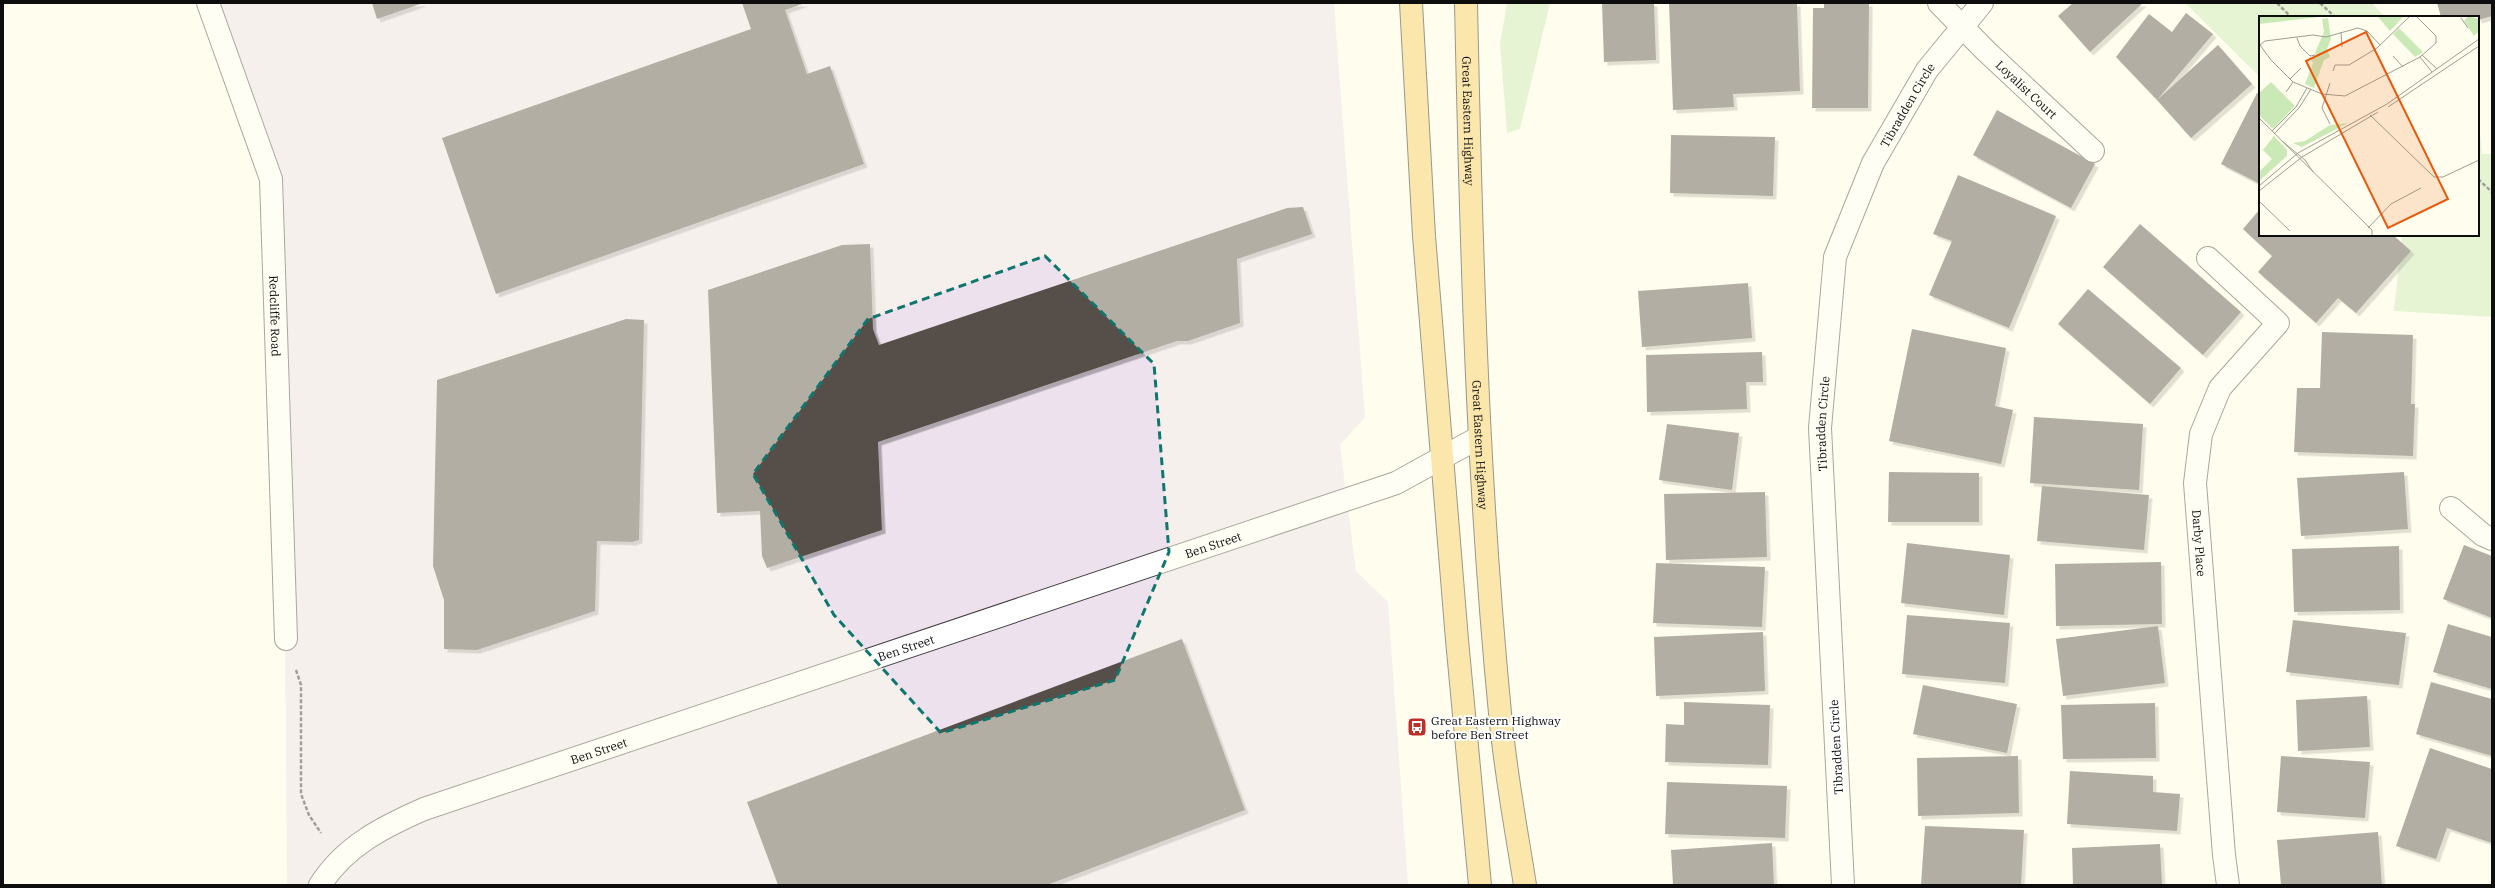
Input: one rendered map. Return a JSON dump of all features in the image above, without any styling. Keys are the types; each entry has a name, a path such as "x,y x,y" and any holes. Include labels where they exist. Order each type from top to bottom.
{"highway":[{"path":"1411,3 1424,236 1480,885"},
{"name":"Great Eastern Highway","path":"1466,3 1471,260 1478,438 1500,716 1525,885"}],"street":[{"name":"Redcliffe Road","path":"208,3 271,179 286,639"},
{"name":"Loyalist Court","path":"1939,3 1961,26 2093,151"},
{"name":"Tibradden Circle","path":"1843,885 1820,428 1835,257 1873,163 1927,70 1961,26 1982,3"},
{"name":"Darby Place","path":"2208,258 2278,323 2220,388 2201,434 2195,483 2222,840 2228,885"},
{"name":"Ben Street","path":"337,863 367,837 424,809 1396,483 1478,438"},
{"path":"2451,508 2483,535 2492,539"},
{"path":"320,885 337,863"}],"path":[{"path":"2277,3 2290,16"},
{"path":"2320,3 2333,16"},
{"path":"2479,180 2492,192"},
{"path":"286,639 301,685 301,794 309,815 337,863"}],"highlighted area":[{"path":"1045,256 1154,364 1169,552 1115,680 941,733 834,615 753,474 868,319"}],"shaded area":[{"path":"201,3 1334,3 1365,417 1340,445 1356,571 1388,602 1408,885 287,885 285,636 271,179"}],"green space":[{"path":"1507,3 1550,3 1520,129 1507,133 1500,44"},
{"path":"2185,3 2372,3 2384,16 2259,16 2259,76"},
{"path":"2479,120 2482,154 2492,154 2492,317 2394,311 2402,236 2479,236"}],"building":[{"path":"372,3 423,3 377,19"},
{"path":"742,3 805,3 785,10 807,74 830,66 864,164 496,294 442,138 751,29"},
{"path":"1602,3 1654,3 1656,60 1604,62"},
{"path":"1669,3 1797,3 1800,91 1733,94 1734,107 1673,110"},
{"path":"1824,3 1869,3 1868,108 1812,108 1813,8 1824,8"},
{"path":"2073,3 2143,3 2090,52 2058,16"},
{"path":"2437,3 2492,3 2492,16 2479,20 2479,16 2441,16"},
{"path":"2186,13 2213,34 2157,100 2116,57 2149,14 2172,32"},
{"path":"2218,45 2252,84 2191,138 2157,100"},
{"path":"2257,93 2259,94 2259,183 2221,164"},
{"path":"1997,110 2095,164 2071,208 1973,155"},
{"path":"1671,135 1775,137 1773,196 1670,193"},
{"path":"1958,175 2056,216 2009,328 1929,295 1952,241 1933,234"},
{"path":"1303,207 1312,234 1237,259 1240,323 1188,341 1177,341 878,442 882,530 767,568 762,556 760,511 717,513 708,290 842,245 870,244 873,329 879,345 1287,208"},
{"path":"2259,210 2259,236 2394,236 2411,251 2356,313 2338,298 2316,323 2258,272 2272,256 2243,229"},
{"path":"2140,224 2241,312 2203,355 2103,267"},
{"path":"1748,283 1752,338 1642,347 1638,291"},
{"path":"2088,289 2181,368 2150,404 2058,324"},
{"path":"626,319 644,320 639,540 632,542 597,541 595,611 477,650 444,649 444,600 433,566 437,380"},
{"path":"1912,329 2006,348 1995,406 2013,410 2001,464 1889,441"},
{"path":"2322,332 2413,335 2411,404 2415,404 2413,456 2294,452 2297,388 2320,388"},
{"path":"1762,352 1763,382 1746,382 1747,409 1647,412 1646,355"},
{"path":"2034,417 2143,424 2139,490 2030,483"},
{"path":"1667,424 1739,433 1732,490 1659,480"},
{"path":"1889,472 1979,473 1979,522 1888,522"},
{"path":"2404,472 2408,529 2301,536 2297,478"},
{"path":"2042,486 2149,495 2144,550 2037,541"},
{"path":"1765,492 1767,557 1666,560 1664,494"},
{"path":"1907,543 2010,555 2004,615 1901,603"},
{"path":"2464,545 2492,556 2492,618 2443,599"},
{"path":"2399,546 2400,610 2294,612 2292,549"},
{"path":"2161,562 2162,624 2056,626 2055,564"},
{"path":"1656,563 1765,567 1762,627 1653,623"},
{"path":"1907,615 2010,623 2005,683 1902,674"},
{"path":"2293,620 2406,633 2399,685 2286,672"},
{"path":"2448,624 2492,637 2492,689 2433,672"},
{"path":"2158,626 2165,683 2063,696 2056,639"},
{"path":"1763,632 1765,691 1656,696 1654,637"},
{"path":"1182,639 1245,810 1047,885 778,885 747,802"},
{"path":"2431,682 2492,699 2492,756 2416,734"},
{"path":"1923,685 2017,704 2007,753 1913,734"},
{"path":"2367,696 2370,747 2298,751 2296,700"},
{"path":"1684,702 1770,705 1768,765 1665,762 1666,724 1684,725"},
{"path":"2155,703 2156,758 2063,759 2061,705"},
{"path":"2430,748 2492,769 2492,843 2447,828 2436,859 2396,846"},
{"path":"2018,756 2019,813 1918,816 1917,758"},
{"path":"2281,756 2370,762 2365,818 2277,812"},
{"path":"2070,771 2153,776 2153,792 2180,794 2177,831 2067,824"},
{"path":"1667,782 1787,786 1785,838 1665,834"},
{"path":"1925,826 2024,830 2021,885 1921,885"},
{"path":"2378,832 2382,885 2281,885 2277,840"},
{"path":"1772,843 1774,885 1673,885 1671,850"},
{"path":"2160,844 2162,885 2073,885 2072,848"}],"place":[{"name":"Great Eastern Highway before Ben Street","path":"1417,727"}]}
